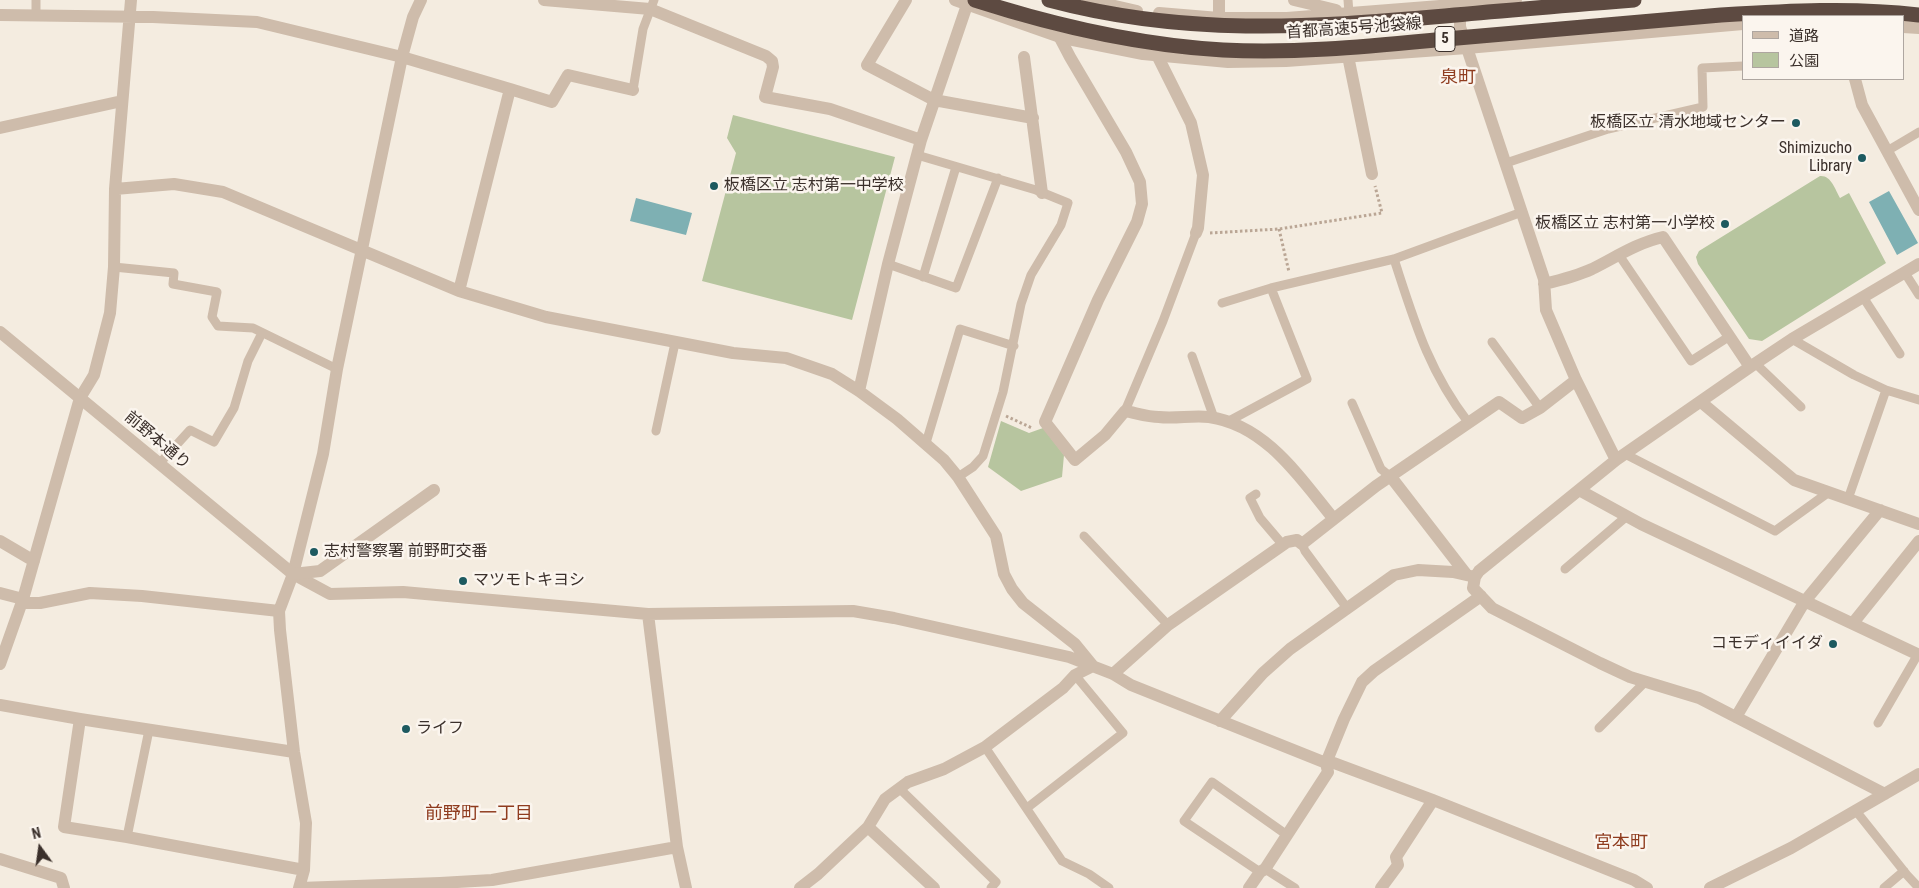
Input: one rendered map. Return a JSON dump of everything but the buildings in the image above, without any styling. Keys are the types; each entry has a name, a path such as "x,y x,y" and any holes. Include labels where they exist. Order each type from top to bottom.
{"highway":[{"name":"首都高速5号池袋線","path":"1049,0 1118,15 1166,22 1224,27 1345,25 1634,0"},
{"name":"首都高速5号池袋線","path":"965,2 1065,27 1112,36 1222,50 1278,51 1347,48 1774,12 1870,10 1919,15"}],"street":[{"path":"0,664 22,601 80,398 94,375 110,312 114,267 115,188 131,0"},
{"path":"421,0 413,17 402,57 360,251 323,454 293,574 280,611 280,630 294,752 306,823 304,870 300,888 492,880 677,847"},
{"path":"544,0 652,5 766,56 772,61 773,66 765,97 830,109 921,140"},
{"path":"906,0 867,66 934,100 1032,118"},
{"path":"1088,0 1135,11 1219,18 1287,18 1348,6"},
{"path":"1219,0 1219,18"},
{"path":"1294,0 1348,6 1516,0"},
{"path":"1833,0 1838,15"},
{"path":"859,391 888,264 921,140 965,2 1059,36 1143,54 1228,62 1467,48 1742,24"},
{"path":"1460,2 1460,27 1544,284 1546,310 1576,380 1621,457"},
{"path":"0,14 130,16 256,22 402,57 552,102 568,75 633,90"},
{"path":"1904,27 1919,28"},
{"path":"1059,36 1126,152 1140,182 1142,204 1137,222 1098,300 1045,422 1075,460 1104,435 1125,411 1159,418 1208,417 1229,421 1261,438 1272,448 1290,466 1333,518"},
{"path":"1157,55 1191,124 1203,175 1196,233"},
{"path":"1348,56 1372,174"},
{"path":"1024,57 1042,193"},
{"path":"1855,80 1862,105 1919,210"},
{"path":"459,291 510,89"},
{"path":"0,128 122,101"},
{"path":"115,188 174,184 223,192 459,291 546,317 733,353 786,358 832,374 859,391 926,443 944,460 958,477 996,536 1004,574 1012,589 1023,603 1075,644 1093,666 1075,675 1063,688 985,747 944,768 908,782 899,788 885,799 868,827 818,874 800,888"},
{"path":"1544,284 1566,279 1592,269 1646,241 1663,237 1730,336 1753,365"},
{"path":"1220,721 1262,673 1290,649 1394,575 1418,570 1470,575 1479,572 1621,457 1792,339 1919,264"},
{"name":"前野本通り","path":"0,332 293,574 330,594 403,592 648,614 853,611 894,618 1060,655 1113,674 1131,685 1326,763 1334,764 1433,800 1634,880 1646,888"},
{"path":"1113,674 1168,625 1283,545 1297,540 1302,544 1376,486 1499,402 1522,418 1540,408 1576,380"},
{"path":"1701,402 1794,480 1919,524"},
{"path":"1391,477 1470,575 1473,588 1492,608 1600,663 1630,676 1699,698 1885,794"},
{"path":"293,574 320,571 434,490"},
{"path":"1579,490 1626,516 1918,654"},
{"path":"1736,718 1805,601 1880,510"},
{"path":"0,541 34,561"},
{"path":"1853,624 1919,541"},
{"path":"0,593 22,601 40,603 90,593 142,596 280,611"},
{"path":"1249,888 1287,835 1328,772 1326,763 1344,718 1362,682 1374,670 1481,596"},
{"path":"648,614 677,847 686,888"},
{"path":"0,704 80,719 294,752"},
{"path":"80,719 64,827 304,870"},
{"path":"1710,888 1791,848 1919,774"},
{"path":"1381,888 1398,865 1396,858 1433,800"},
{"path":"868,827 934,888"},
{"path":"0,860 61,878 64,888"}],"lane":[{"path":"36,0 36,16"},
{"path":"633,90 643,29 652,5"},
{"path":"1506,163 1608,129 1702,107 1702,68 1742,66"},
{"path":"1887,151 1919,132"},
{"path":"917,155 998,178 1068,203 1061,225 1031,275 1021,304 1014,346 1003,392 983,456 973,467 958,477"},
{"path":"923,277 956,167"},
{"path":"888,264 956,288 998,178"},
{"path":"1222,303 1271,288 1394,259 1522,212"},
{"path":"1125,411 1163,321 1196,233"},
{"path":"1619,255 1691,361 1730,336"},
{"path":"1394,259 1418,332 1431,362 1453,403 1468,422"},
{"path":"114,267 174,273 173,284 217,292 212,317 218,326 253,328 337,369"},
{"path":"1905,273 1919,295"},
{"path":"1229,421 1307,378 1271,288"},
{"path":"1863,297 1900,354"},
{"path":"926,443 960,329 1014,346"},
{"path":"159,464 190,430 214,442 234,408 248,361 262,333"},
{"path":"1792,339 1854,375 1886,390 1919,400"},
{"path":"1492,342 1540,408"},
{"path":"656,431 675,343"},
{"path":"1192,356 1214,418"},
{"path":"1753,365 1801,407"},
{"path":"1848,499 1886,390"},
{"path":"1352,403 1381,469 1391,477"},
{"path":"1621,457 1775,531 1829,492"},
{"path":"1256,494 1250,498 1260,518 1283,545"},
{"path":"1565,569 1626,516"},
{"path":"1084,536 1168,625"},
{"path":"1302,544 1305,551 1347,608"},
{"path":"1878,723 1918,654"},
{"path":"1027,808 1124,733 1075,675"},
{"path":"1599,728 1646,681"},
{"path":"127,837 149,730"},
{"path":"985,747 1062,861 1089,874 1109,888"},
{"path":"1287,835 1212,782 1184,821 1262,871 1295,888"},
{"path":"899,788 996,882 991,888"},
{"path":"1856,811 1919,888"},
{"path":"1884,888 1904,871"}],"path":[{"path":"1196,233 1279,229 1382,213 1372,174"},
{"path":"1279,229 1291,283"},
{"path":"1002,414 1033,428 1045,422"}],"green space":[{"path":"733,115 895,157 852,320 702,281 736,153 727,138"},
{"path":"1820,176 1830,180 1840,198 1849,193 1886,263 1762,341 1749,339 1698,264 1696,257 1699,251"},
{"path":"1001,421 1029,433 1043,428 1064,455 1062,477 1021,491 988,467"}],"water":[{"path":"1889,191 1918,243 1897,255 1869,202"},
{"path":"636,198 692,213 686,235 630,221"}],"place":[{"name":"板橋区立 清水地域センター","path":"1796,123"},
{"name":"Shimizucho Library","path":"1862,158"},
{"name":"板橋区立 志村第一中学校","path":"714,186"},
{"name":"板橋区立 志村第一小学校","path":"1725,224"},
{"name":"志村警察署 前野町交番","path":"314,552"},
{"name":"マツモトキヨシ","path":"463,581"},
{"name":"コモディイイダ","path":"1833,644"},
{"name":"ライフ","path":"406,729"}],"district":[{"name":"泉町","path":"1458,78"},
{"name":"前野町一丁目","path":"479,814"},
{"name":"宮本町","path":"1621,843"}]}
